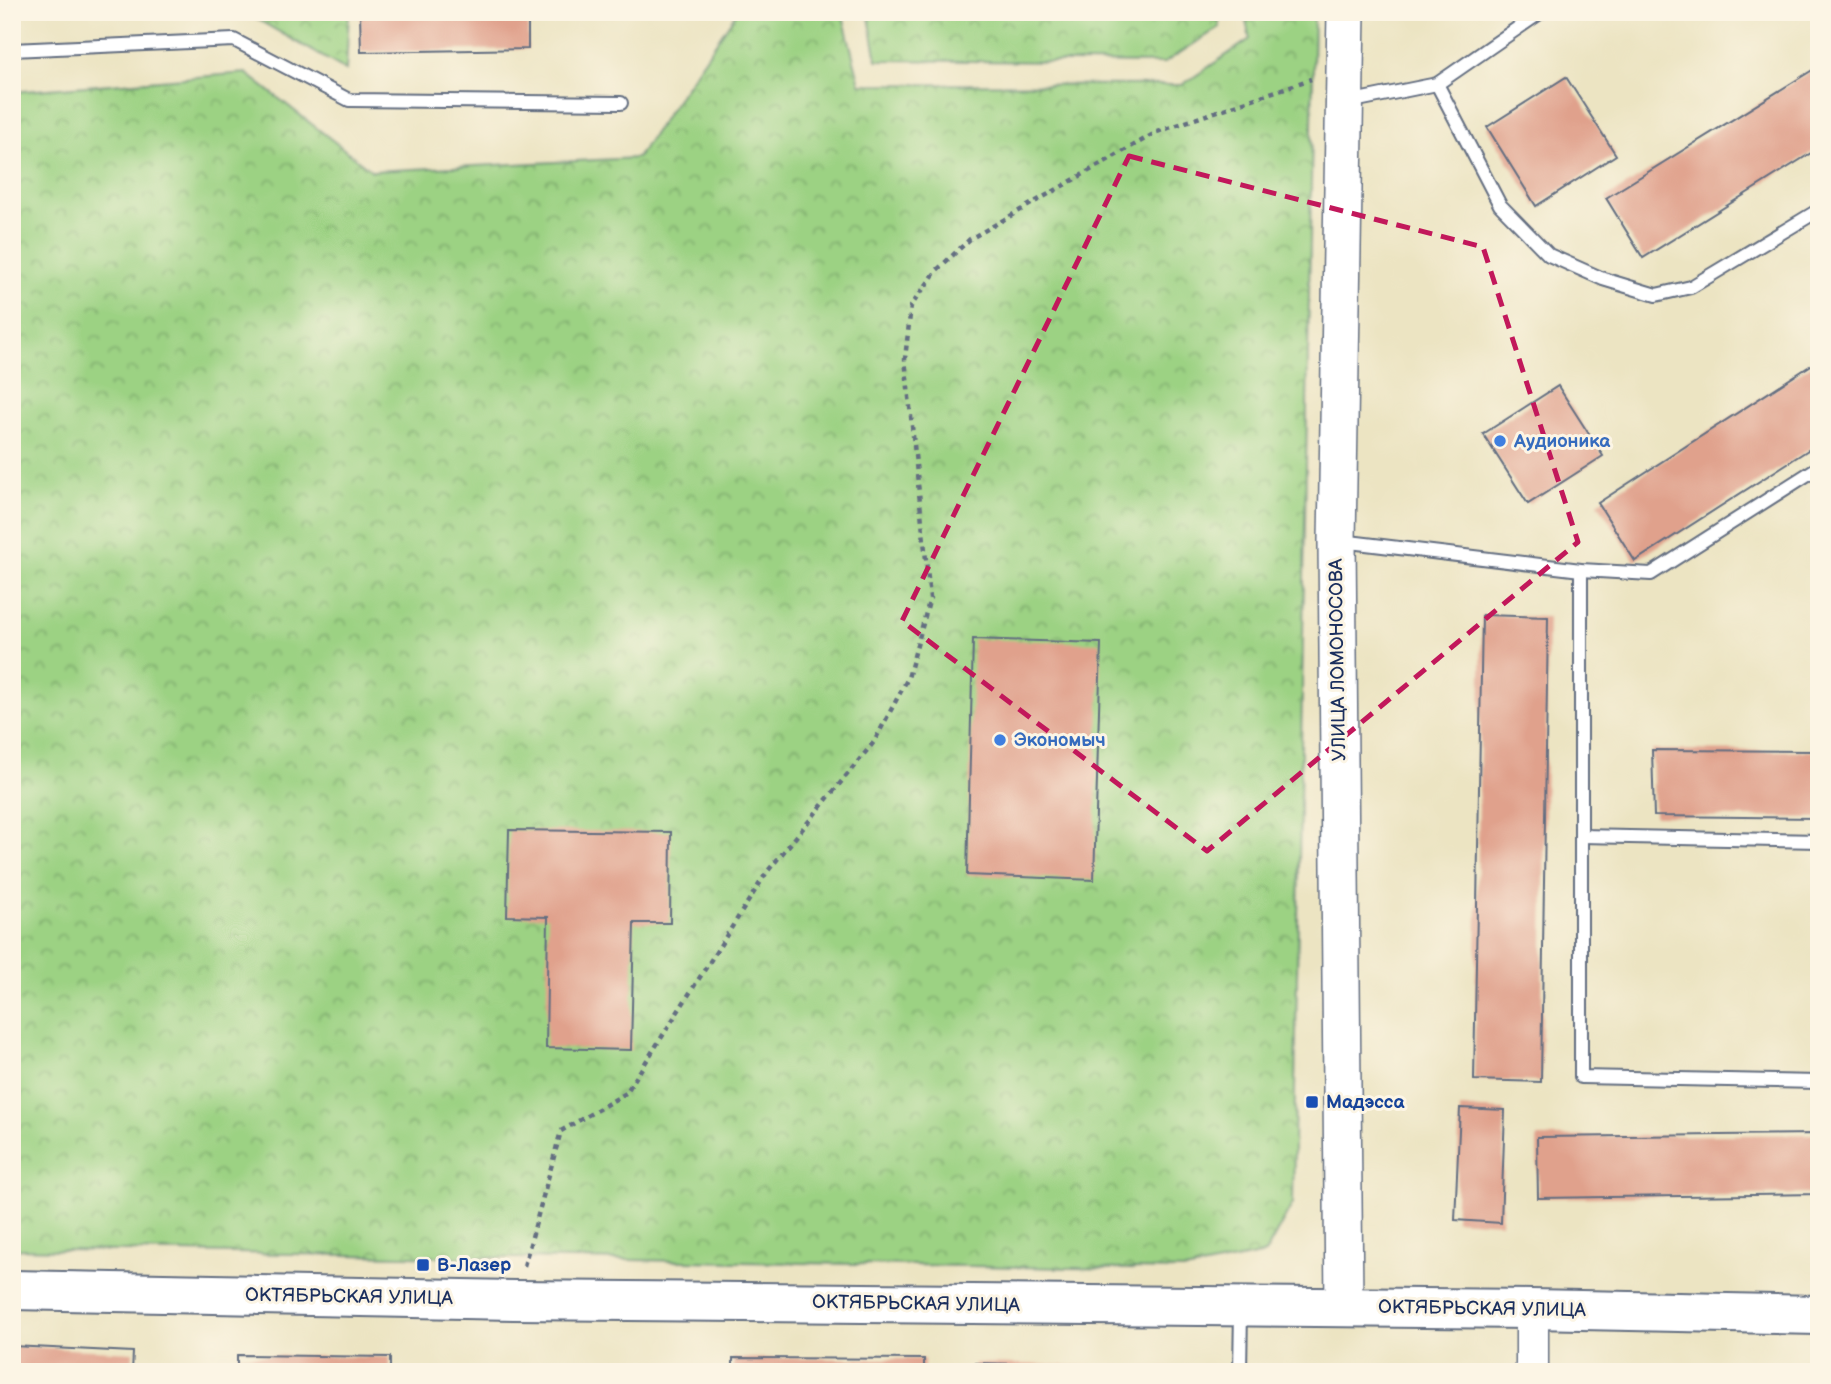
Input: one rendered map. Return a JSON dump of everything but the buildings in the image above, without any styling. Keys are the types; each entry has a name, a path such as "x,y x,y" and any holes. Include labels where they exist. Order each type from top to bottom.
{"main road":[{"name":"УЛИЦА ЛОМОНОСОВА","path":"1344,1307 1337,541 1346,12"},
{"name":"ОКТЯБРЬСКАЯ УЛИЦА","path":"12,1290 514,1300 1241,1309 1532,1309 1819,1315"}],"street":[{"path":"1532,1309 1532,1372"}],"lane":[{"path":"1344,85 1437,83 1541,12"},
{"path":"12,50 234,40 349,100 621,103"},
{"path":"1437,83 1500,205 1549,255 1603,279 1656,295 1691,287 1819,210"},
{"path":"1337,541 1581,570 1651,574 1819,467"},
{"path":"1581,570 1581,1077 1819,1082"},
{"path":"1581,836 1819,841"},
{"path":"1240,1372 1241,1309"}],"path":[{"path":"514,1300 561,1131 626,1093 767,872 874,742 908,678 930,598 905,359 911,306 937,270 970,239 1157,132 1344,85"}],"highlighted area":[{"path":"1129,156 1483,247 1578,542 1207,851 902,621"}],"green space":[{"path":"349,12 346,70 248,14"},
{"path":"737,12 842,12 860,84 1182,85 1250,39 1244,12 1314,12 1293,1203 1265,1254 1185,1270 12,1249 12,92 246,73 372,171 637,158"},
{"path":"868,12 1218,12 1220,27 1164,63 877,60"}],"place":[{"name":"Аудионика","path":"1500,441"},
{"name":"Экономыч","path":"1000,740"},
{"name":"Мадэсса","path":"1312,1102"},
{"name":"В-Лазер","path":"423,1265"}]}
